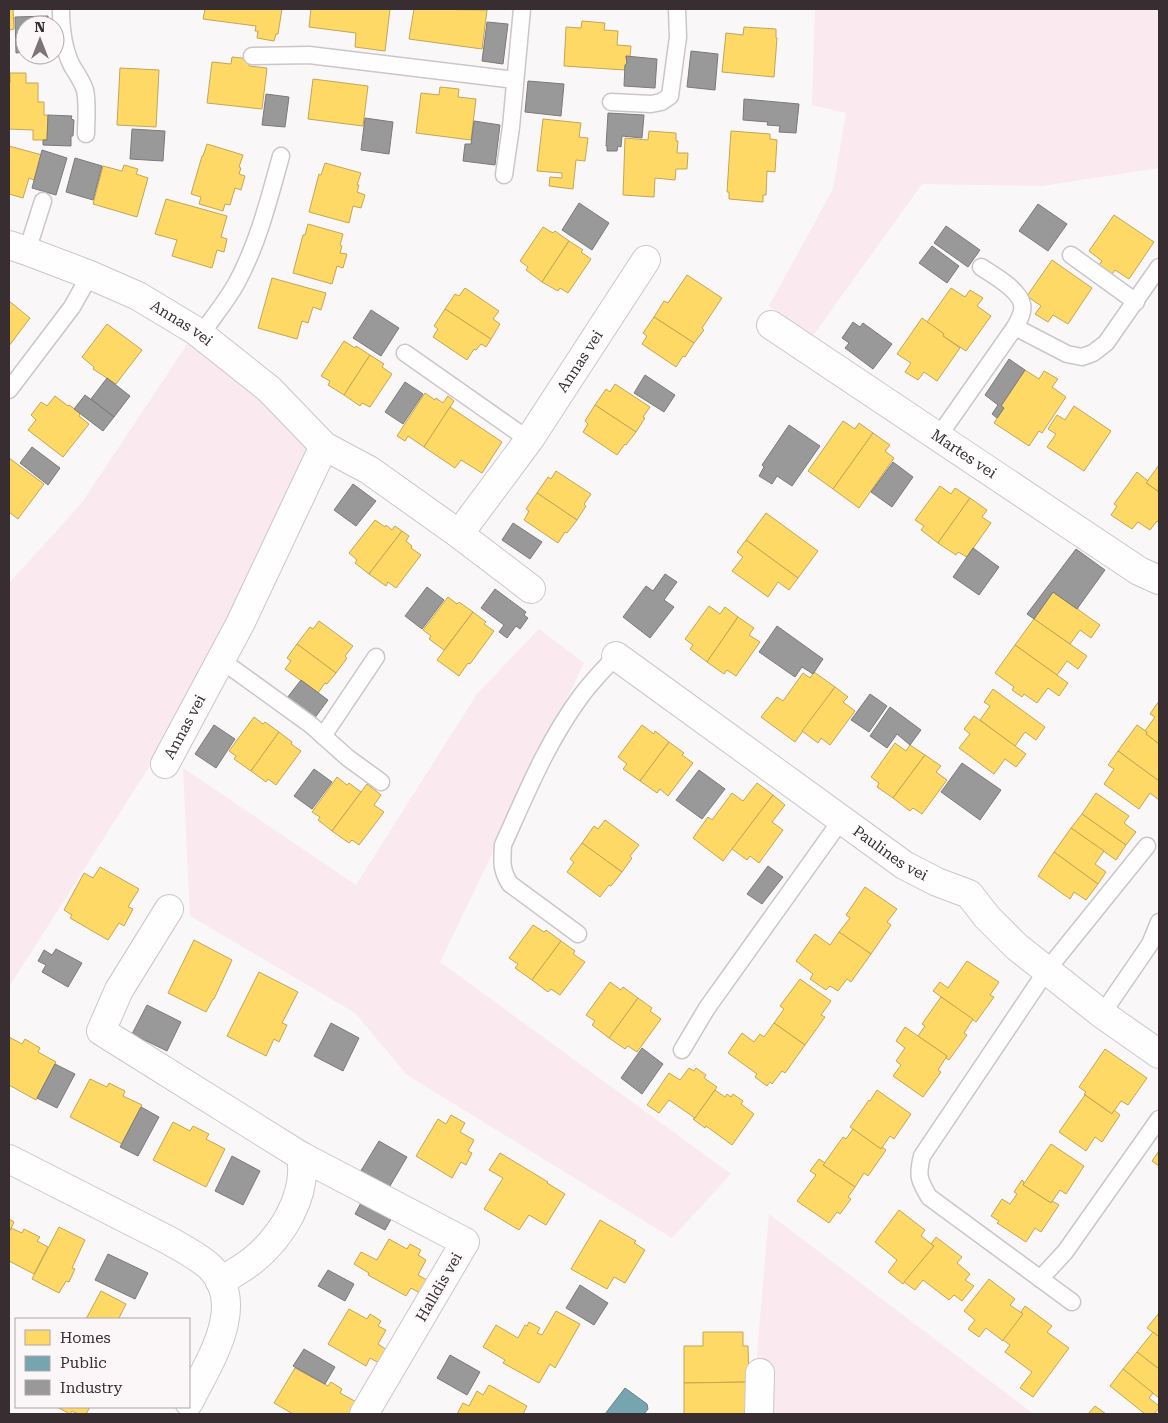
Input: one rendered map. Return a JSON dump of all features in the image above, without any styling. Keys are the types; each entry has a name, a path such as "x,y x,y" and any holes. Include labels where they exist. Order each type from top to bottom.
{"street":[{"name":"Annas vei","path":"18,248 90,275 138,296 196,331 269,389 324,446 369,470 459,534 531,589"},
{"name":"Annas vei","path":"459,534 529,440 646,260"},
{"name":"Martes vei","path":"771,325 1139,571 1159,580"},
{"name":"Annas vei","path":"165,764 240,624 324,446"},
{"name":"Paulines vei","path":"616,656 904,865 937,882 969,894 987,917 1017,947 1102,1014 1159,1054"},
{"name":"Halldis vei","path":"169,909 119,990 101,1031 301,1156 465,1242 364,1414"},
{"path":"220,1282 259,1254 285,1224 298,1193 302,1173 301,1156"},
{"path":"9,1159 190,1252 209,1266 220,1282 224,1292 226,1312 222,1333 215,1352 190,1400"},
{"path":"759,1414 760,1373"}],"lane":[{"path":"61,9 64,47 72,66 81,79 85,92 86,134"},
{"path":"504,175 511,127 522,9"},
{"path":"611,102 651,104 661,102 670,96 678,37 677,9"},
{"path":"252,56 309,55 515,80"},
{"path":"201,335 236,284 252,249 268,204 281,156"},
{"path":"18,248 43,201"},
{"path":"1071,255 1136,302"},
{"path":"938,437 1021,316 1022,304 1016,292 981,267"},
{"path":"1015,327 1067,354 1082,357 1093,353 1106,343 1159,267"},
{"path":"9,390 72,307 90,275"},
{"path":"405,353 529,440"},
{"path":"578,934 510,884 504,874 503,845 538,765 558,730 581,695 616,656"},
{"path":"323,736 376,657"},
{"path":"221,660 311,725 348,758 381,782"},
{"path":"682,1050 707,1008 842,819"},
{"path":"1072,1302 929,1198 920,1181 919,1169 922,1156 1047,970 1148,846"},
{"path":"1102,1014 1155,944 1159,922"},
{"path":"1040,1278 1065,1252 1159,1119"}],"shaded area":[{"path":"815,9 1159,9 1159,168 1042,186 922,184 812,337 769,306 833,189 846,113 812,105"},
{"path":"196,331 324,446 240,624 9,987 9,583 81,504"},
{"path":"539,629 584,663 440,962 731,1174 672,1238 407,1075 355,1013 190,916 183,768 356,885 477,694"},
{"path":"769,1214 1034,1414 760,1414 757,1353"}],"building: Homes":[{"path":"9,9 13,9 14,29 9,30"},
{"path":"205,9 282,9 278,34 276,34 274,41 257,38 258,31 255,31 256,26 203,19"},
{"path":"311,9 390,9 385,51 355,47 356,33 309,27"},
{"path":"414,9 487,10 482,49 409,39"},
{"path":"582,21 605,23 604,30 618,31 617,45 631,46 630,57 626,56 625,70 564,66 566,27 581,28"},
{"path":"744,27 776,29 774,77 722,72 726,33 743,35"},
{"path":"232,57 250,59 249,66 267,68 262,109 207,103 212,62 231,64"},
{"path":"120,68 159,70 156,127 117,125"},
{"path":"10,73 26,73 26,83 38,83 38,102 44,102 44,115 48,115 47,140 33,140 33,130 9,129"},
{"path":"313,79 368,86 363,126 308,119"},
{"path":"440,87 459,89 458,97 476,99 471,140 416,133 421,93 439,95"},
{"path":"543,119 581,123 579,137 588,138 585,161 576,160 573,189 549,186 550,177 562,178 562,173 537,171"},
{"path":"649,131 676,133 676,141 678,141 677,153 688,153 687,169 676,169 675,180 655,178 654,197 623,195 625,138 648,140"},
{"path":"731,131 770,134 770,139 777,140 775,172 767,171 766,195 763,195 763,202 729,199 729,192 727,192"},
{"path":"207,144 243,155 239,167 241,168 239,174 245,176 241,190 235,188 230,205 225,204 223,211 199,204 201,197 191,194"},
{"path":"9,146 42,155 34,180 29,178 23,198 9,194"},
{"path":"325,163 361,173 357,192 365,195 361,208 353,206 349,223 309,212 319,174 321,175"},
{"path":"124,165 138,169 136,174 148,178 137,217 93,204 103,166 122,171"},
{"path":"166,199 227,216 221,237 227,239 224,252 217,250 212,268 172,256 177,240 155,234"},
{"path":"1114,215 1154,242 1129,279 1115,270 1110,277 1097,268 1102,261 1089,251"},
{"path":"308,224 343,234 340,253 347,254 343,268 337,266 332,284 293,273 303,235 305,235"},
{"path":"543,227 553,233 555,231 569,241 542,282 526,270 528,267 520,261"},
{"path":"569,241 583,250 581,252 591,259 568,293 560,288 558,291 542,282"},
{"path":"1052,260 1092,288 1068,324 1053,315 1048,322 1035,314 1041,306 1027,296"},
{"path":"687,275 722,298 702,328 704,330 694,343 654,317 664,301 668,303"},
{"path":"272,278 326,293 321,310 313,307 308,323 302,321 297,339 258,328"},
{"path":"465,288 499,311 493,319 500,324 491,339 445,309 455,294 459,296"},
{"path":"951,288 965,297 970,290 983,298 977,306 991,316 966,351 943,336 944,334 927,322"},
{"path":"9,301 30,318 9,346"},
{"path":"445,309 491,339 486,347 481,344 476,350 474,349 467,360 433,337 438,329 434,326"},
{"path":"654,317 694,343 676,367 642,344 647,336 643,333"},
{"path":"922,318 960,348 937,381 924,372 918,380 905,372 911,363 897,354"},
{"path":"107,324 142,350 116,384 93,369 94,367 82,357"},
{"path":"344,341 370,355 344,395 328,385 330,381 321,376"},
{"path":"370,355 384,364 382,367 392,374 370,407 362,403 360,406 344,395"},
{"path":"1025,370 1039,379 1044,371 1058,379 1052,387 1066,397 1042,433 1039,431 1029,446 994,423 1004,408 1001,406"},
{"path":"615,384 650,407 636,432 595,405 606,389 610,392"},
{"path":"425,393 443,403 448,396 454,401 424,447 408,436 405,441 397,436"},
{"path":"55,396 80,413 79,416 89,424 63,457 28,430 36,420 31,415 41,402 47,406"},
{"path":"595,405 636,432 617,455 583,432 588,424 585,421"},
{"path":"1074,406 1111,431 1084,471 1047,447 1056,434 1048,429 1057,415 1065,420"},
{"path":"450,407 502,442 482,473 461,460 455,468 424,447"},
{"path":"843,421 855,429 859,423 873,433 833,489 808,471"},
{"path":"873,433 890,445 885,451 894,458 859,508 833,489"},
{"path":"9,458 44,484 18,519 9,512"},
{"path":"1159,465 1159,492 1146,483"},
{"path":"556,471 591,494 577,520 537,493 548,477 551,479"},
{"path":"1137,472 1148,481 1146,483 1159,492 1159,522 1157,521 1150,530 1138,522 1132,529 1111,515 1117,506 1114,504"},
{"path":"940,486 951,494 955,488 970,498 938,543 921,530 924,526 915,520"},
{"path":"537,493 577,520 567,533 565,532 558,543 524,520 529,511 526,509"},
{"path":"970,498 987,510 982,517 991,523 967,557 958,552 956,555 938,543"},
{"path":"766,513 818,551 798,578 746,540"},
{"path":"375,520 392,530 395,526 402,531 369,574 355,563 357,560 349,553"},
{"path":"402,531 409,536 406,541 412,546 411,548 421,555 396,588 388,582 386,586 369,574"},
{"path":"746,540 798,578 789,590 778,582 768,597 732,571 743,557 737,552"},
{"path":"1053,592 1100,625 1091,638 1080,630 1070,644 1034,619"},
{"path":"448,597 473,612 444,650 429,639 431,636 423,630"},
{"path":"709,606 720,614 725,607 738,617 707,662 690,649 693,645 685,639"},
{"path":"473,612 486,622 484,624 494,631 459,676 437,660"},
{"path":"738,617 754,628 749,635 760,642 736,676 727,670 724,674 707,662"},
{"path":"1034,619 1087,656 1078,669 1067,661 1057,675 1015,645"},
{"path":"319,621 353,646 336,673 297,644 310,627 313,629"},
{"path":"297,644 336,673 318,693 285,669 291,661 287,658"},
{"path":"1015,645 1068,683 1059,696 1048,688 1037,703 1024,694 1022,697 1012,690 1014,687 995,673"},
{"path":"814,672 835,687 795,742 761,717 777,697 783,701 803,673 810,678"},
{"path":"835,687 848,697 843,702 855,711 830,745 821,738 818,743 802,731"},
{"path":"993,689 1045,727 1036,740 1025,732 1015,746 980,720 990,706 984,702"},
{"path":"1159,701 1159,744 1146,734 1147,732 1145,731 1155,717 1150,714"},
{"path":"974,716 1026,754 1016,767 1005,759 994,774 959,748 970,734 964,729"},
{"path":"254,717 279,732 251,771 234,759 236,756 229,751"},
{"path":"642,725 654,734 655,731 669,742 640,781 623,769 627,764 618,757"},
{"path":"1137,725 1159,744 1159,781 1118,751"},
{"path":"279,732 301,751 276,785 268,779 266,782 251,771"},
{"path":"669,742 684,753 682,755 693,763 668,796 660,789 657,793 640,781"},
{"path":"895,743 906,751 910,745 925,755 893,798 877,787 879,783 871,777"},
{"path":"1118,751 1159,781 1159,800 1150,793 1139,809 1104,784 1114,769 1108,765"},
{"path":"925,755 941,766 936,772 947,780 922,814 913,808 910,811 893,798"},
{"path":"337,777 361,792 332,831 318,820 320,817 312,812"},
{"path":"757,783 773,795 723,861 693,838 708,817 712,820 732,793 743,801"},
{"path":"367,784 381,795 374,805 384,812 359,845 352,840 349,843 332,831"},
{"path":"1096,793 1129,816 1124,823 1136,832 1126,845 1082,814"},
{"path":"773,795 785,805 772,822 783,830 759,863 750,856 747,860 732,849"},
{"path":"1082,814 1126,845 1116,860 1071,828"},
{"path":"605,820 639,845 630,856 632,858 622,872 582,843 594,826 598,829"},
{"path":"1071,828 1104,851 1095,864 1106,872 1098,884 1054,852"},
{"path":"582,843 622,872 600,897 567,872 574,862 570,859"},
{"path":"1054,852 1098,884 1086,900 1074,892 1070,899 1038,876"},
{"path":"100,867 139,889 128,907 133,909 124,926 119,923 108,940 70,918 72,915 64,910 84,873 93,878"},
{"path":"865,887 897,909 887,922 891,925 871,954 839,932 850,918 846,915"},
{"path":"533,925 544,932 546,930 561,941 532,980 515,968 518,964 509,958"},
{"path":"839,932 871,954 851,982 847,979 838,991 830,986 826,990 810,979 813,974 796,961 815,934 830,945"},
{"path":"194,940 232,960 206,1012 168,993"},
{"path":"561,941 575,951 573,954 585,962 560,995 551,989 548,992 532,980"},
{"path":"967,961 999,982 990,995 994,997 976,1022 933,991 940,982 948,988"},
{"path":"259,972 298,992 282,1023 287,1025 279,1042 274,1039 266,1056 227,1036"},
{"path":"800,979 831,1001 821,1015 825,1017 805,1045 774,1023 784,1009 780,1006"},
{"path":"610,982 621,990 623,987 638,998 609,1038 592,1025 595,1021 586,1015"},
{"path":"941,997 973,1019 964,1033 967,1035 949,1060 946,1058 947,1056 918,1036 925,1026 922,1024"},
{"path":"638,998 652,1008 650,1011 661,1019 637,1052 628,1046 625,1049 609,1038"},
{"path":"774,1023 805,1045 785,1073 782,1071 772,1084 770,1082 767,1086 755,1077 757,1074 728,1053 742,1033 754,1042 760,1034 764,1037"},
{"path":"905,1027 947,1056 938,1070 941,1072 923,1097 893,1076 901,1065 896,1061 905,1048 896,1041"},
{"path":"9,1037 22,1044 25,1039 40,1048 38,1052 56,1062 36,1100 9,1085"},
{"path":"1105,1049 1147,1078 1128,1105 1121,1101 1112,1114 1084,1094 1086,1092 1079,1087"},
{"path":"689,1068 694,1071 696,1068 706,1075 704,1078 717,1087 695,1118 669,1100 659,1113 647,1105 669,1073 680,1080"},
{"path":"90,1079 107,1087 109,1083 125,1091 123,1096 142,1105 122,1144 70,1117"},
{"path":"715,1090 725,1097 727,1094 731,1097 733,1094 743,1101 741,1104 754,1114 732,1145 693,1119"},
{"path":"877,1090 911,1114 894,1139 890,1136 881,1149 850,1127"},
{"path":"1085,1095 1112,1114 1114,1110 1120,1115 1102,1142 1095,1137 1086,1151 1059,1132"},
{"path":"451,1115 465,1123 460,1132 474,1140 468,1151 472,1153 466,1165 461,1162 452,1178 416,1156 438,1119 446,1124"},
{"path":"173,1122 190,1131 193,1126 209,1134 206,1139 225,1149 206,1187 153,1160"},
{"path":"853,1129 881,1149 882,1147 886,1150 868,1176 864,1173 855,1187 823,1165 843,1137 846,1139"},
{"path":"1051,1144 1084,1166 1066,1194 1060,1190 1051,1203 1023,1185"},
{"path":"1159,1151 1159,1166 1152,1161"},
{"path":"500,1153 565,1194 546,1225 529,1215 519,1230 484,1209 503,1178 489,1170"},
{"path":"819,1159 825,1163 823,1165 855,1187 848,1197 851,1199 840,1214 837,1212 829,1223 797,1201 816,1175 810,1171"},
{"path":"1022,1180 1024,1182 1023,1185 1051,1203 1052,1201 1059,1205 1041,1232 1035,1228 1026,1242 997,1223 999,1221 991,1216 1002,1199 1010,1204 1017,1194 1014,1192"},
{"path":"899,1210 925,1230 921,1236 934,1246 903,1284 888,1272 897,1260 875,1242"},
{"path":"9,1219 14,1222 9,1233"},
{"path":"600,1220 636,1241 634,1243 645,1250 625,1283 614,1277 607,1289 571,1269"},
{"path":"59,1227 85,1240 72,1268 75,1269 69,1282 66,1281 59,1293 32,1279"},
{"path":"11,1228 22,1233 24,1229 40,1237 37,1241 48,1247 34,1274 9,1261 9,1233"},
{"path":"936,1237 962,1257 957,1263 970,1274 965,1280 974,1286 962,1301 954,1295 949,1300 923,1280 915,1290 904,1282 934,1246 931,1244"},
{"path":"389,1239 407,1249 410,1244 421,1250 418,1255 426,1260 418,1275 427,1280 420,1293 411,1288 406,1296 368,1275 369,1273 354,1264 361,1252 377,1260"},
{"path":"989,1279 1015,1299 1010,1305 1023,1314 1003,1341 986,1328 979,1337 968,1329 975,1320 964,1311"},
{"path":"101,1291 126,1304 119,1318 87,1318"},
{"path":"1025,1306 1052,1326 1047,1332 1069,1348 1033,1397 1020,1388 1032,1372 1005,1352 1010,1345 1003,1340 1023,1314 1021,1312"},
{"path":"349,1309 367,1319 370,1314 381,1321 378,1326 386,1330 378,1344 387,1350 379,1363 370,1358 366,1366 328,1344"},
{"path":"556,1311 580,1324 555,1368 550,1364 539,1383 503,1363 505,1360 483,1347 496,1325 518,1338 525,1325 527,1326 529,1322 540,1328 537,1333 542,1335"},
{"path":"1159,1313 1159,1337 1147,1328"},
{"path":"703,1332 743,1332 743,1346 748,1346 749,1382 684,1383 684,1346 703,1346"},
{"path":"1153,1332 1159,1337 1159,1369 1137,1352"},
{"path":"1137,1352 1159,1369 1159,1398 1123,1369"},
{"path":"295,1368 328,1386 331,1382 342,1389 340,1393 360,1404 355,1414 293,1414 274,1403"},
{"path":"1123,1369 1153,1393 1149,1398 1159,1406 1154,1414 1145,1414 1110,1386"},
{"path":"749,1382 749,1414 684,1414 684,1383"},
{"path":"489,1385 527,1406 523,1414 457,1414 463,1403 469,1406 477,1391 483,1395"},
{"path":"1095,1406 1106,1414 1088,1414"},
{"path":"59,1408 89,1408 86,1414 78,1414 72,1411 70,1414"}],"building: Public":[{"path":"625,1388 647,1404 648,1409 644,1414 605,1414"}],"building: Industry":[{"path":"487,22 508,24 503,64 482,61"},
{"path":"691,51 718,54 715,90 687,87"},
{"path":"626,56 657,59 655,88 624,86"},
{"path":"528,81 564,84 561,116 525,112"},
{"path":"266,94 289,97 285,127 262,125"},
{"path":"744,99 799,104 796,133 779,132 780,126 767,125 768,122 743,120"},
{"path":"608,113 644,115 642,138 622,136 621,147 618,146 617,151 607,151"},
{"path":"48,115 72,116 71,119 74,120 71,146 43,145 43,140 47,140"},
{"path":"365,118 393,122 389,154 361,150"},
{"path":"474,121 500,125 495,165 463,161 465,144 471,144"},
{"path":"132,129 165,131 163,161 130,159"},
{"path":"42,150 67,158 56,195 32,188"},
{"path":"75,158 102,166 93,200 66,192"},
{"path":"579,203 609,223 592,250 562,230"},
{"path":"1038,204 1067,224 1048,251 1019,231"},
{"path":"946,226 980,250 968,267 934,243"},
{"path":"932,246 959,266 947,283 919,263"},
{"path":"371,310 399,328 381,356 353,338"},
{"path":"853,322 860,327 863,323 892,344 873,369 845,348 849,343 842,338"},
{"path":"1009,359 1025,370 1001,406 1004,408 997,418 992,414 998,405 985,395"},
{"path":"645,375 675,395 664,412 634,393"},
{"path":"107,378 130,396 114,417 91,399"},
{"path":"405,382 423,394 403,424 385,412"},
{"path":"85,395 114,417 103,431 74,409"},
{"path":"789,425 820,446 792,486 777,476 772,484 759,476 764,467 762,465"},
{"path":"32,447 60,468 48,485 20,463"},
{"path":"893,462 913,477 892,507 871,492"},
{"path":"353,484 376,501 356,526 334,510"},
{"path":"513,523 542,542 530,559 502,540"},
{"path":"973,548 999,567 979,595 953,577"},
{"path":"1076,549 1105,570 1077,609 1053,592 1034,619 1027,614"},
{"path":"665,574 677,582 664,600 674,607 650,638 623,617 646,586 653,591"},
{"path":"427,587 444,600 422,629 405,616"},
{"path":"495,589 526,612 524,615 528,618 520,629 516,626 507,638 499,632 504,625 481,608"},
{"path":"777,626 823,659 813,674 802,667 795,677 759,652"},
{"path":"301,680 328,700 314,719 287,698"},
{"path":"870,694 887,706 869,732 851,720"},
{"path":"890,707 921,730 910,745 897,734 887,748 870,736"},
{"path":"214,725 235,739 216,768 195,754"},
{"path":"962,763 1001,790 980,820 941,792"},
{"path":"314,769 332,782 312,809 294,796"},
{"path":"699,770 725,789 702,819 676,800"},
{"path":"768,866 783,877 762,904 747,894"},
{"path":"56,949 82,963 68,987 42,972 46,965 38,961 44,950 52,955"},
{"path":"147,1005 181,1022 167,1051 132,1034"},
{"path":"331,1023 359,1038 343,1071 314,1056"},
{"path":"642,1048 663,1064 642,1094 621,1078"},
{"path":"55,1064 75,1074 57,1108 37,1098"},
{"path":"141,1107 159,1117 138,1156 120,1147"},
{"path":"379,1141 407,1157 387,1191 359,1174"},
{"path":"232,1156 260,1171 243,1205 215,1191"},
{"path":"364,1197 394,1214 385,1230 355,1214"},
{"path":"108,1254 148,1273 135,1299 95,1280"},
{"path":"328,1270 354,1284 345,1301 318,1286"},
{"path":"580,1285 608,1303 594,1325 566,1308"},
{"path":"304,1349 335,1367 325,1384 293,1366"},
{"path":"450,1355 480,1372 467,1395 437,1378"}]}
